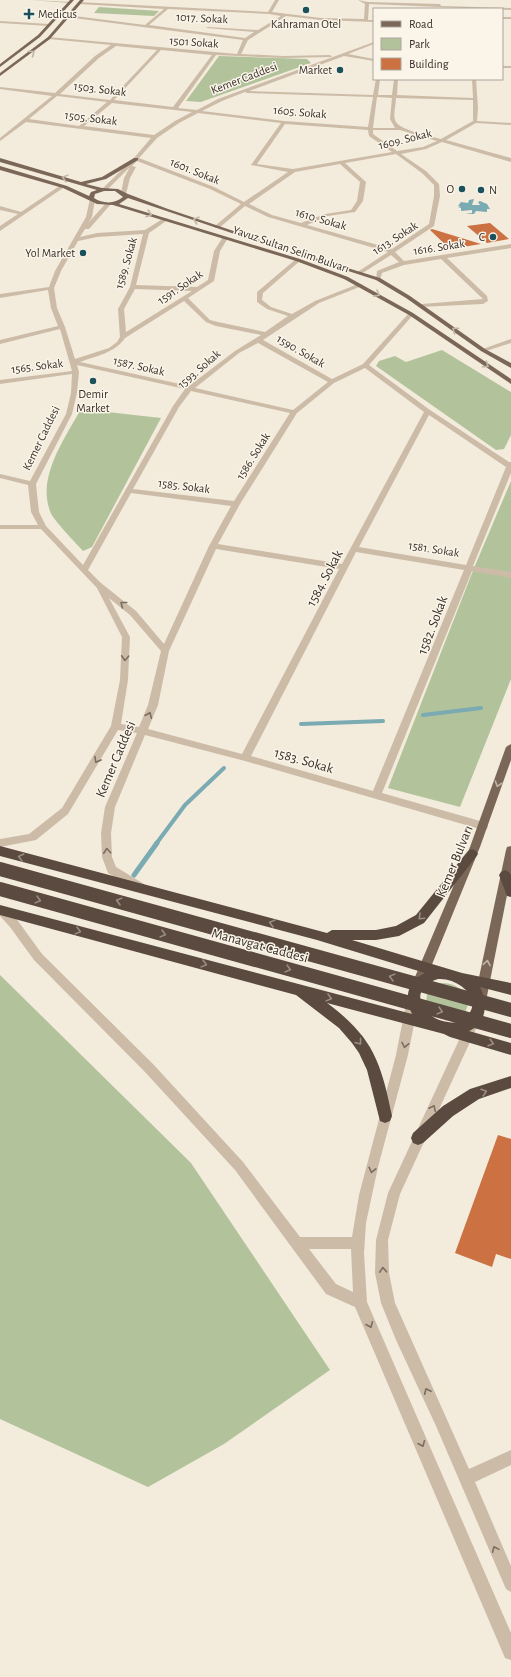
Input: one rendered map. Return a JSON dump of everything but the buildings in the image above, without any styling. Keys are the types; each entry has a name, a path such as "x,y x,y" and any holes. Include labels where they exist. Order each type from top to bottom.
{"highway":[{"path":"0,852 140,887 317,935 444,973"},
{"path":"317,935 376,935 399,930 420,919 472,854"},
{"name":"Manavgat Caddesi","path":"0,869 511,1010"},
{"path":"508,869 511,892"},
{"name":"Manavgat Caddesi","path":"0,889 511,1031"},
{"path":"0,910 298,989 511,1049"},
{"path":"464,978 477,992 480,1001 479,1010 475,1019 467,1025 456,1029 440,1028 424,1020 417,1012 414,1002 416,988 425,978 434,974 454,974 464,978 511,989"},
{"path":"298,989 349,1029 364,1048 378,1081 385,1116"},
{"path":"418,1138 448,1111 475,1094 511,1082"}],"main road":[{"path":"0,66 30,45 71,1"},
{"path":"0,75 48,38 81,2"},
{"path":"83,183 104,178 136,159"},
{"path":"0,160 104,190"},
{"path":"0,168 63,186 91,199 92,193 104,190"},
{"name":"Yavuz Sultan Selim Bulvarı","path":"104,190 116,190 217,227 378,279 422,306 484,350 511,366"},
{"path":"110,204 122,201 125,194"},
{"name":"Yavuz Sultan Selim Bulvarı","path":"91,199 98,203 110,204 166,219 298,260 328,271 360,285 411,314 511,382"},
{"name":"Kemer Bulvarı","path":"416,988 472,854 511,747"},
{"path":"480,1001 511,850"}],"street":[{"path":"32,0 71,1"},
{"path":"269,13 277,0"},
{"path":"360,0 368,3 476,8"},
{"path":"440,0 440,7"},
{"path":"81,2 373,21"},
{"path":"366,20 368,3"},
{"path":"188,9 191,4"},
{"path":"145,27 167,8"},
{"path":"238,55 246,39 285,15"},
{"name":"1017. Sokak","path":"67,16 246,39"},
{"path":"0,22 49,25"},
{"name":"1017. Sokak","path":"145,27 159,26 258,31"},
{"name":"1501 Sokak","path":"48,38 160,50 215,54 284,57 338,56"},
{"path":"296,72 345,57 373,43"},
{"path":"0,140 57,94 97,57 114,45"},
{"path":"352,58 367,46"},
{"path":"80,127 111,101 160,50"},
{"path":"175,108 215,54"},
{"path":"338,56 338,58 345,57 373,60"},
{"name":"Kemer Caddesi","path":"104,190 136,159 155,137 198,110 241,92 338,56"},
{"path":"370,128 378,80"},
{"path":"396,80 392,119 394,124 400,129"},
{"path":"474,80 475,122 511,124"},
{"name":"1503. Sokak","path":"0,88 198,110"},
{"path":"241,92 474,99"},
{"name":"1605. Sokak","path":"198,110 284,122 400,129 511,160"},
{"name":"1505. Sokak","path":"25,120 155,137"},
{"name":"1609. Sokak","path":"284,122 254,165 294,171 396,154 424,148 441,141 475,122"},
{"name":"1613. Sokak","path":"359,273 391,251 410,241 432,225 438,196 437,185 424,172 370,135 370,128"},
{"name":"Kemer Caddesi","path":"125,194 127,178 136,159"},
{"name":"1601. Sokak","path":"136,159 212,188 246,204"},
{"path":"302,225 327,215 353,211 360,201 363,182 341,163"},
{"name":"1609. Sokak","path":"217,227 246,204 294,171"},
{"path":"0,229 63,186"},
{"path":"1,295 51,288 58,271 88,217 91,199"},
{"path":"76,240 110,204"},
{"name":"1610. Sokak","path":"246,204 270,216 391,251"},
{"path":"0,208 22,214"},
{"name":"1589. Sokak","path":"123,337 121,309 132,287 146,232 166,219"},
{"path":"76,240 96,235 146,232"},
{"name":"1591. Sokak","path":"123,337 185,299 211,281 217,251 225,238"},
{"name":"1616. Sokak","path":"378,279 380,272 403,263 511,246"},
{"path":"391,251 403,263"},
{"path":"422,306 483,302 486,300 443,257"},
{"path":"293,316 269,308 259,301 260,292 298,260"},
{"name":"1593. Sokak","path":"84,570 130,491 176,406 190,389 236,352 258,340 293,316 317,302 360,285"},
{"path":"132,287 198,290"},
{"name":"Kemer Caddesi","path":"51,288 54,308 62,327 76,372 74,393 69,414 32,484 35,512 44,527 98,585 133,613 165,651 154,705 121,778 110,807 106,833 107,857 112,870 140,887"},
{"name":"1590. Sokak","path":"185,299 208,321 266,334"},
{"name":"1586. Sokak","path":"165,651 213,546 236,504 294,412 332,382 365,366 411,314"},
{"path":"0,342 62,327"},
{"path":"73,362 111,349 119,343 123,337"},
{"name":"1590. Sokak","path":"258,340 273,347 332,382"},
{"path":"484,350 511,341"},
{"name":"1587. Sokak","path":"73,362 294,412"},
{"path":"365,366 428,411 511,465"},
{"name":"1565. Sokak","path":"0,382 76,372"},
{"name":"1584. Sokak","path":"245,758 344,567 428,411"},
{"name":"1582. Sokak","path":"376,796 428,670 468,567 511,465"},
{"path":"0,476 32,484"},
{"name":"1585. Sokak","path":"130,491 236,504"},
{"path":"0,527 44,527"},
{"path":"213,546 344,567"},
{"name":"1581. Sokak","path":"354,549 511,575"},
{"name":"Kemer Caddesi","path":"0,843 32,837 65,811 88,775 116,726 124,680 126,637 98,585"},
{"name":"1583. Sokak","path":"116,726 142,731 245,758 483,826"},
{"path":"0,910 14,924 38,957 149,1068 239,1166 331,1289 360,1302"},
{"path":"416,988 404,1053 385,1116 366,1190 360,1224 357,1260 360,1302 511,1652"},
{"path":"475,1019 418,1138 394,1193 382,1240 382,1272 388,1303 403,1340 441,1421 511,1584"},
{"path":"296,1242 358,1243"},
{"path":"465,1479 511,1457"}],"green space":[{"path":"99,7 159,11 154,16 94,13"},
{"path":"219,56 307,59 311,63 201,102 186,101"},
{"path":"442,350 511,392 511,435 504,449 496,450 376,366 379,361 395,356 406,362"},
{"path":"81,409 161,418 92,547 83,551 59,525 52,515 47,498 47,485 50,471 61,445"},
{"path":"511,481 511,679 460,807 388,788 474,568"},
{"path":"0,975 191,1163 330,1370 224,1444 148,1487 0,1419"},
{"path":"443,983 456,986 464,994 469,1002 465,1013 426,1005 427,993 436,984"}],"water":[{"path":"474,199 472,205 480,205 478,202 480,201 487,204 490,209 487,209 487,212 476,211 474,214 465,214 472,213 472,210 461,211 461,208 458,208 461,207 458,206 461,202 468,203 469,200"}],"waterway":[{"path":"423,715 481,708"},
{"path":"301,724 383,721"},
{"path":"156,844 185,805 224,768"},
{"path":"134,875 157,843"}],"place":[{"name":"Kahraman Otel","path":"306,10"},
{"name":"Medicus","path":"29,14"},
{"name":"Market","path":"340,70"},
{"name":"O","path":"462,189"},
{"name":"N","path":"481,190"},
{"name":"C","path":"493,237"},
{"name":"Yol Market","path":"83,253"},
{"name":"Demir Market","path":"93,381"}]}
